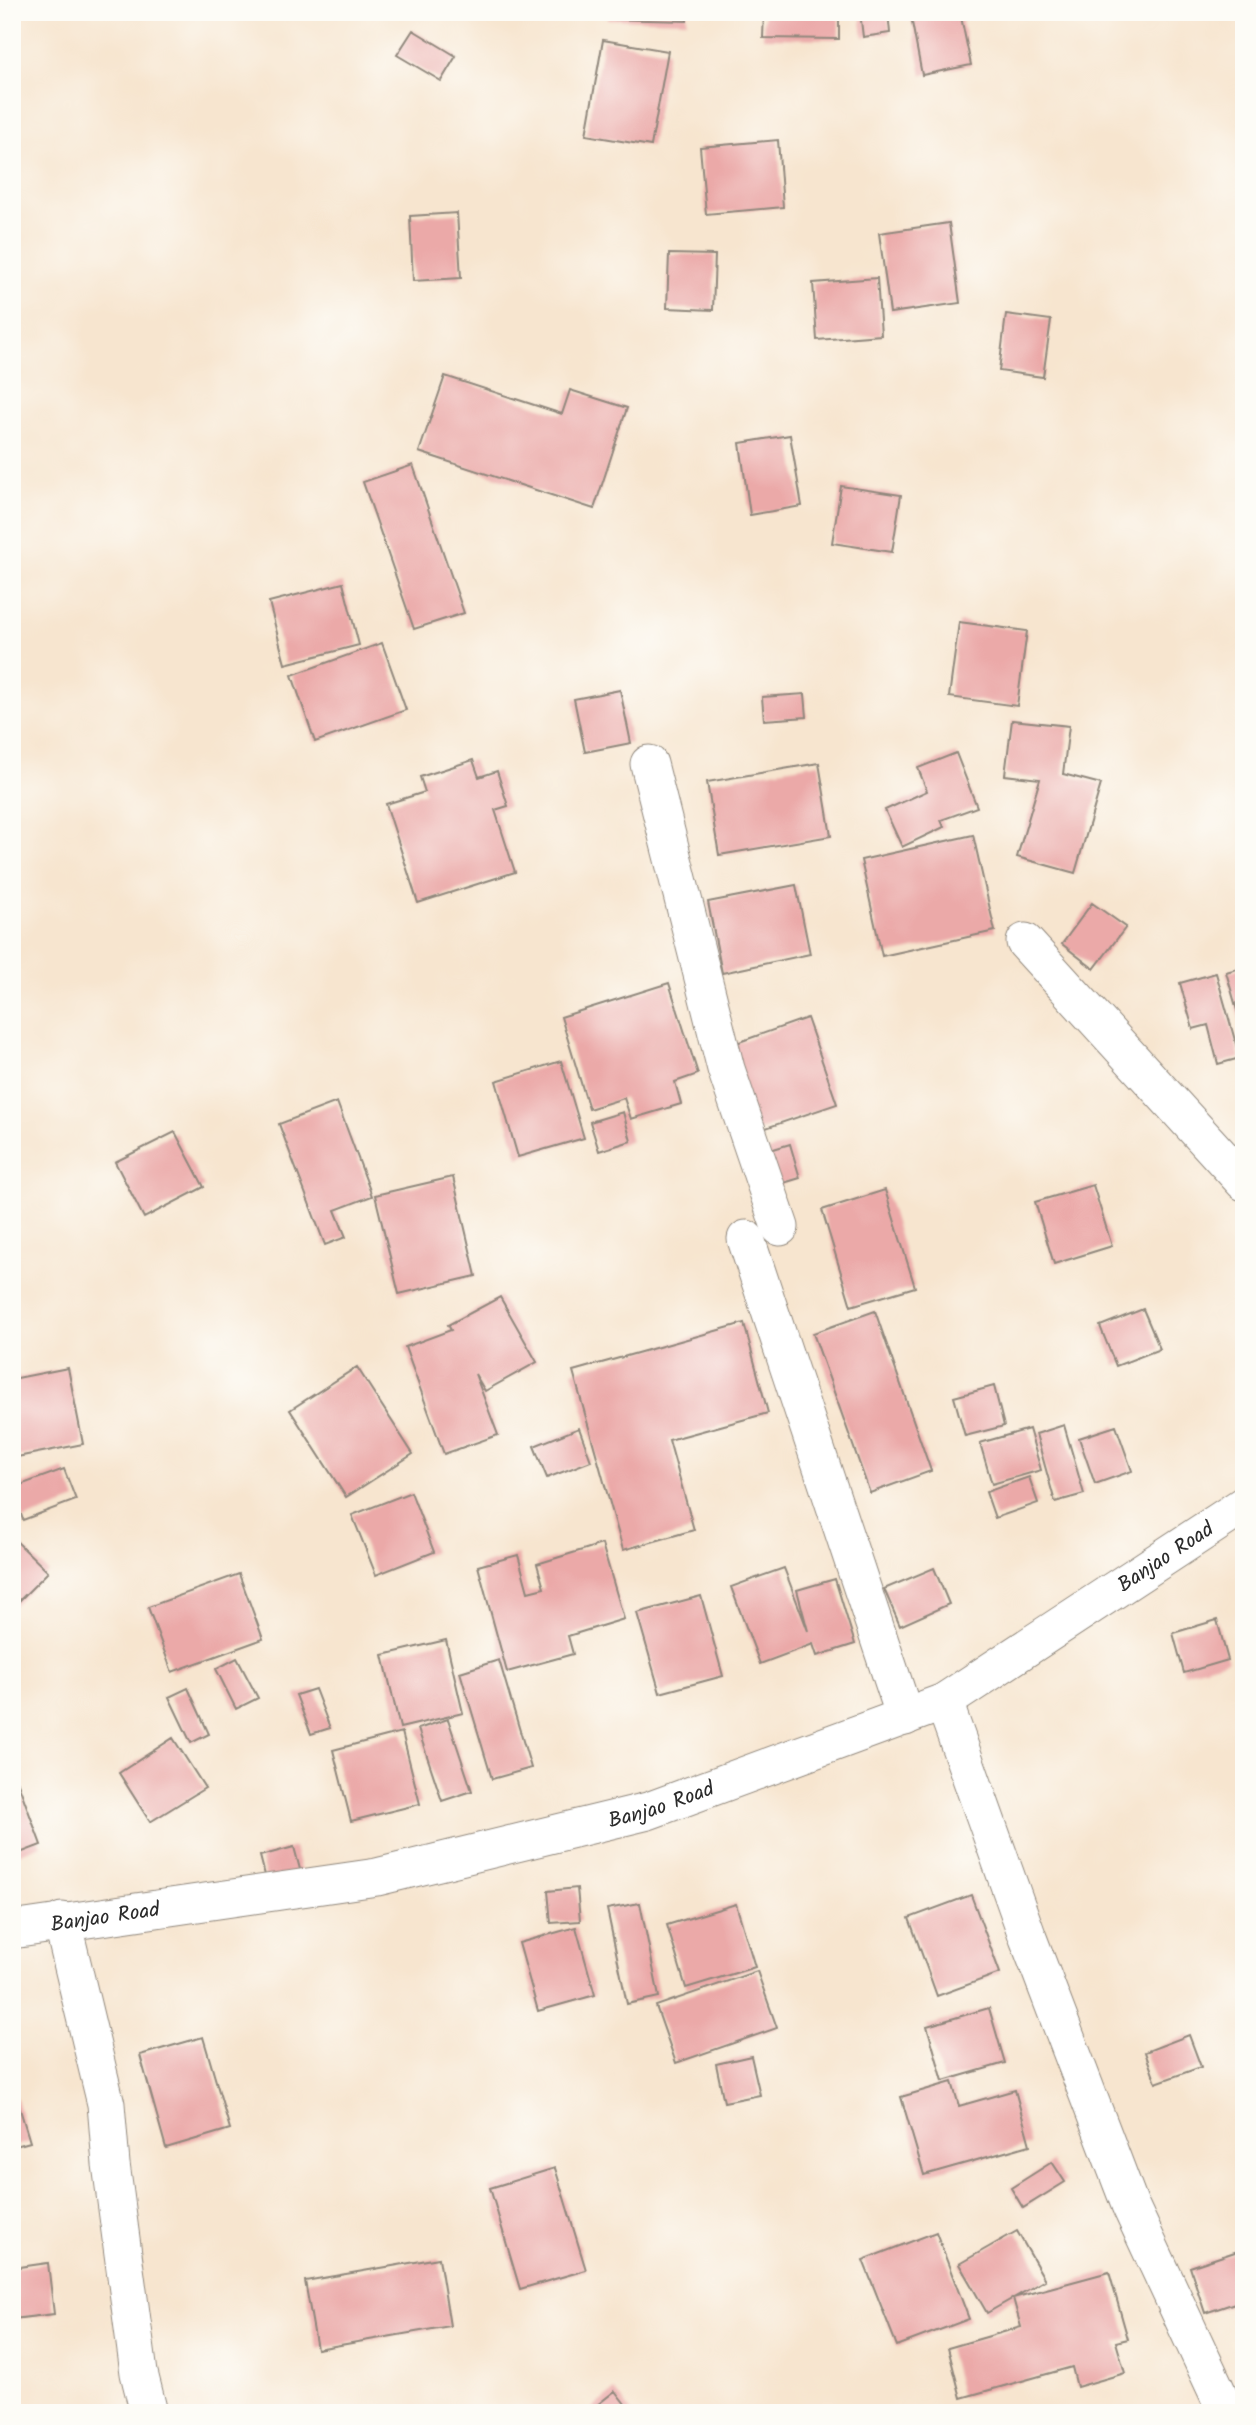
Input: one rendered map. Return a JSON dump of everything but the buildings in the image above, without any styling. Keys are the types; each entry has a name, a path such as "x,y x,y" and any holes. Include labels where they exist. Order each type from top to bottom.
{"street":[{"path":"649,764 726,1069 780,1227"},
{"path":"1025,942 1244,1182"},
{"path":"746,1239 905,1717"},
{"name":"Banjao Road","path":"12,1930 391,1873 648,1811 944,1702 1244,1505"},
{"path":"944,1702 1033,1951 1130,2205 1227,2413"},
{"path":"62,1921 106,2104 139,2374 149,2413"}]}
